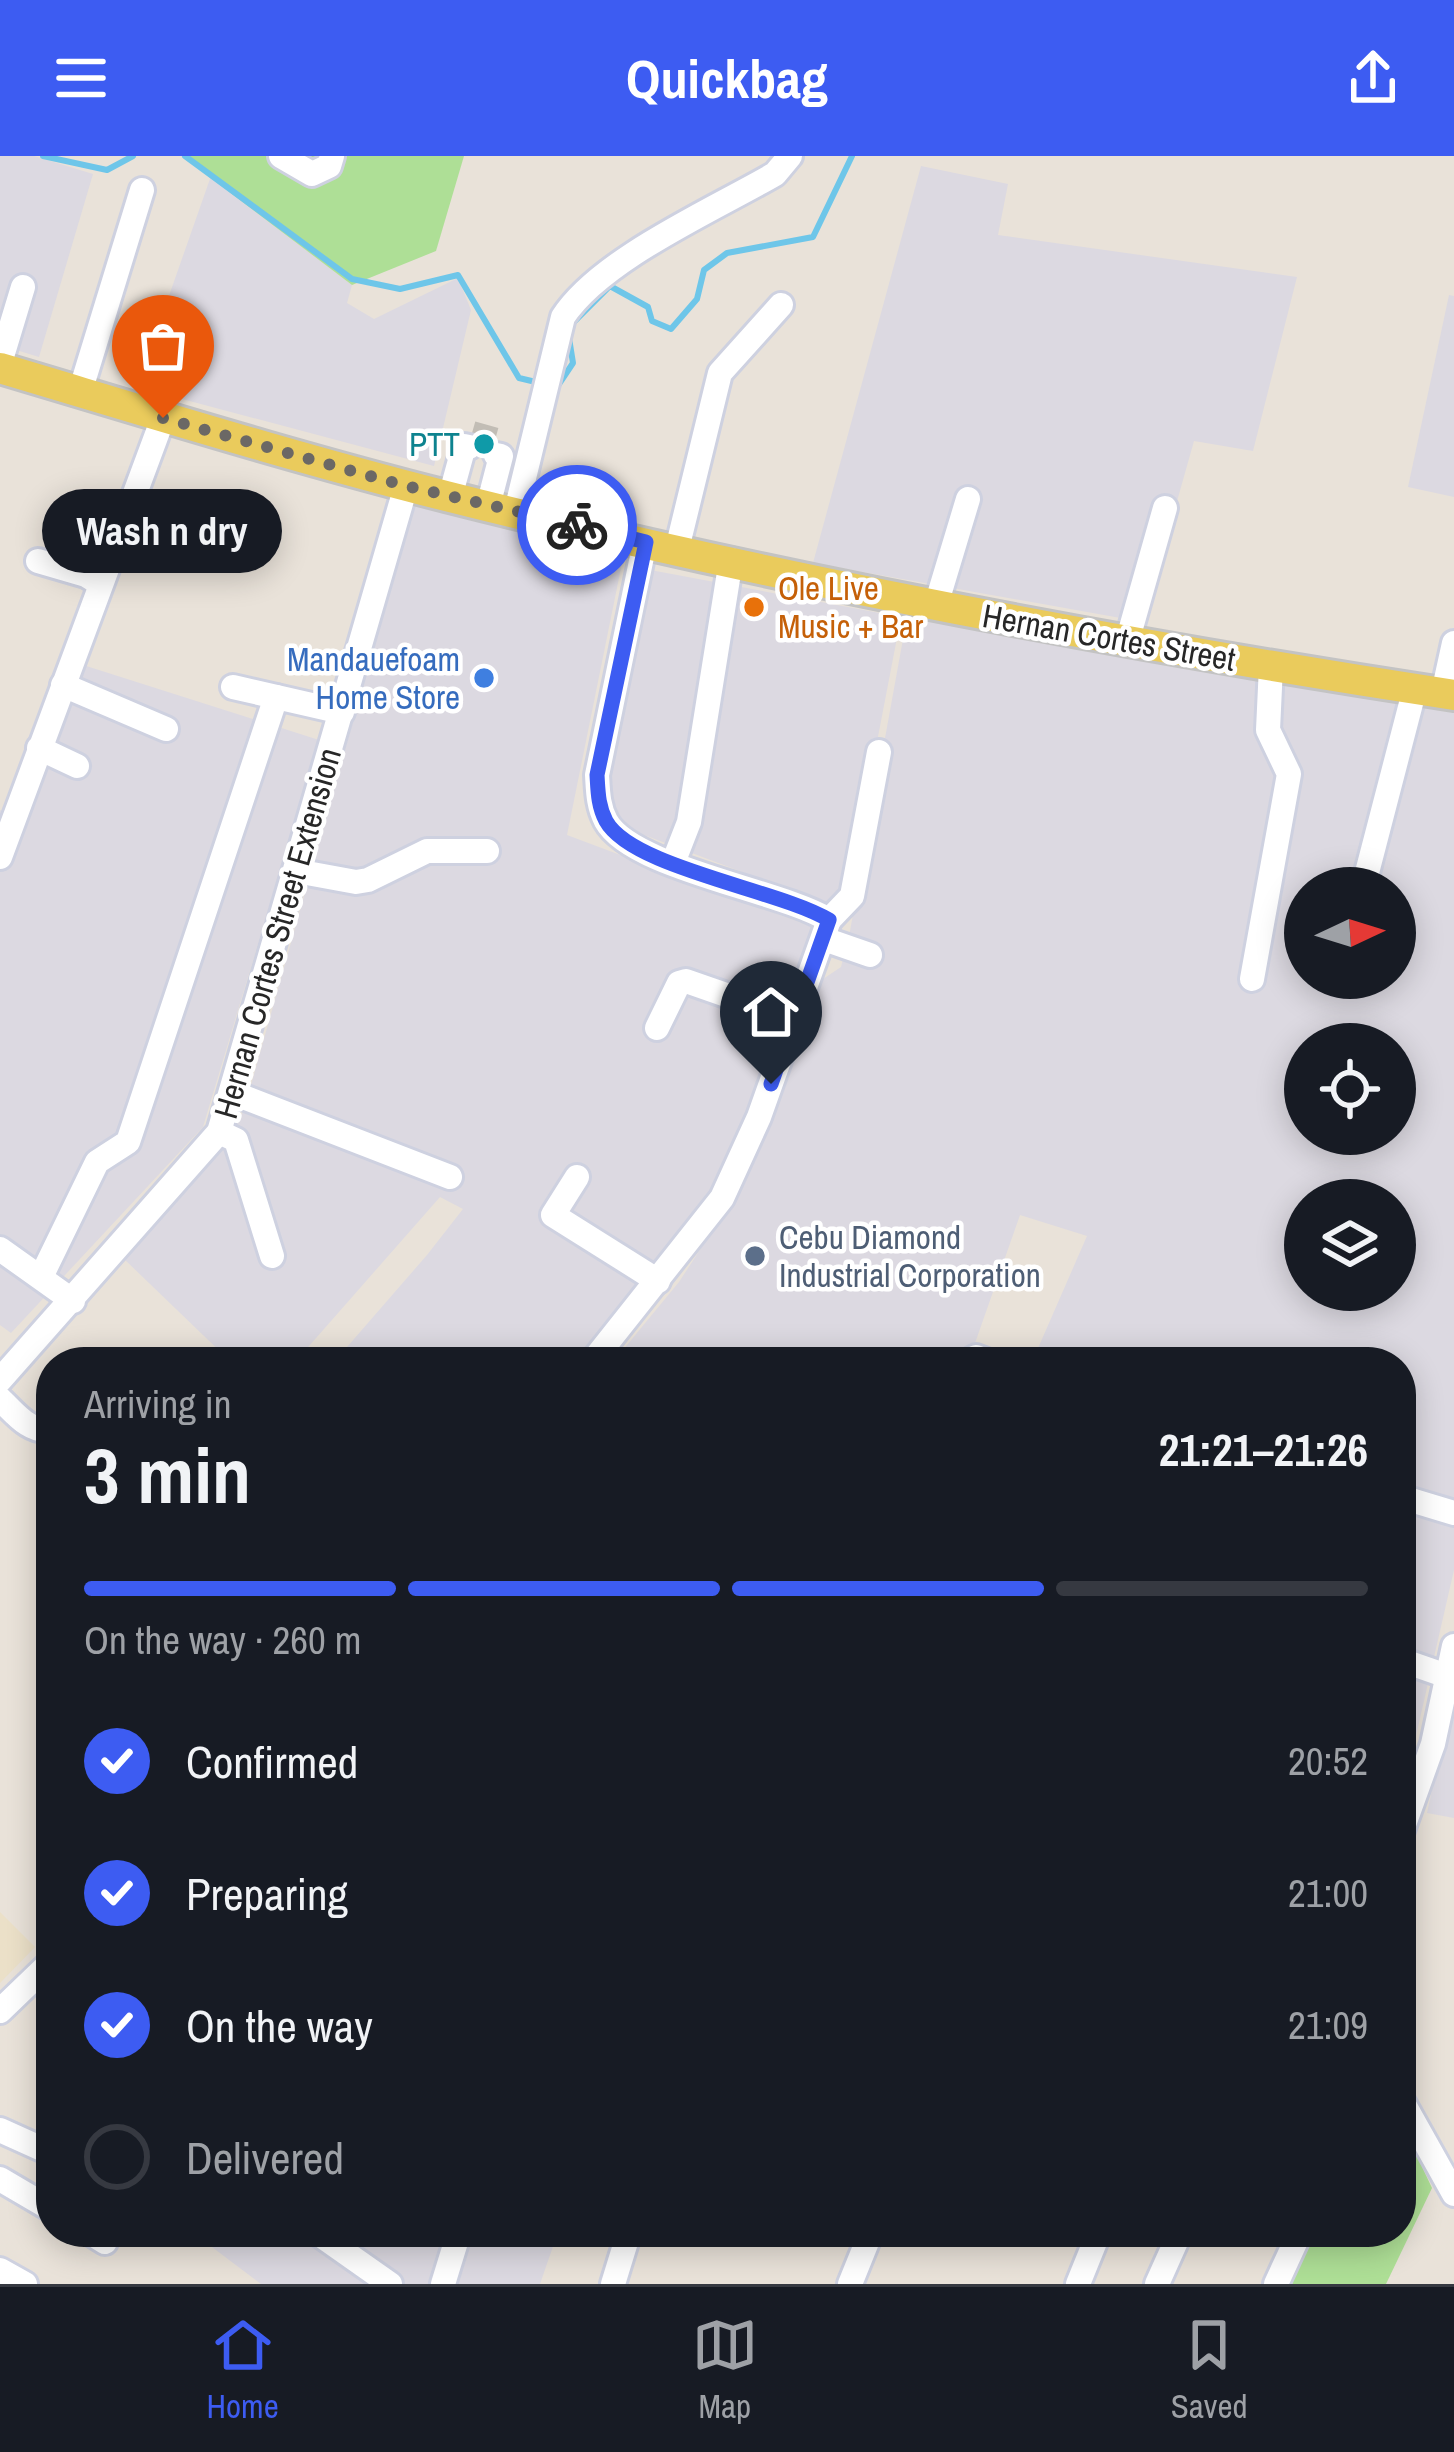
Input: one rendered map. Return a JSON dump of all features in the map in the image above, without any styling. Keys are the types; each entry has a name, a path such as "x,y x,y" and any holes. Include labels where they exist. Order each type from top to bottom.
{"main road":[{"name":"Hernan Cortes Street","path":"0,365 163,418 406,486 646,542 1127,642 1437,692"}],"street":[{"path":"280,156 312,174 329,166 332,156"},
{"path":"502,508 539,413 563,317 577,295 622,262 775,174 790,156"},
{"path":"80,392 142,190"},
{"path":"0,365 22,286"},
{"path":"677,549 720,373 781,305"},
{"path":"0,857 163,418"},
{"path":"450,497 468,442"},
{"path":"499,451 502,508"},
{"name":"Hernan Cortes Street Extension","path":"0,1380 219,1132 406,486"},
{"path":"935,605 968,499"},
{"path":"1127,642 1165,508"},
{"path":"646,542 597,775 598,803 607,824 622,839 827,929 870,955"},
{"path":"673,863 689,822 731,560"},
{"path":"38,561 98,583"},
{"path":"1371,867 1454,644"},
{"path":"1252,979 1289,774 1268,730 1271,666"},
{"path":"63,685 166,729"},
{"path":"233,687 342,712"},
{"path":"40,1277 97,1162 128,1142 276,697"},
{"path":"39,748 77,766"},
{"path":"604,1347 722,1198 752,1135 827,929 852,896 879,752"},
{"path":"296,871 356,882 427,851 487,851"},
{"path":"657,1028 679,983 686,981 794,1019"},
{"path":"233,1093 450,1177"},
{"path":"219,1132 236,1140 272,1256"},
{"path":"578,1177 553,1215 658,1281"},
{"path":"0,1249 73,1301"},
{"path":"0,1399 36,1429"},
{"path":"1416,1502 1454,1514"},
{"path":"1416,1803 1443,1748 1454,1646"},
{"path":"1416,1665 1448,1676"},
{"path":"0,2011 36,1976"},
{"path":"1416,2126 1447,2183"},
{"path":"0,2130 36,2146"},
{"path":"0,2179 36,2200"},
{"path":"337,2247 390,2284"},
{"path":"442,2284 454,2247"},
{"path":"613,2284 624,2247"},
{"path":"850,2284 865,2247"},
{"path":"1078,2284 1093,2247"},
{"path":"1157,2284 1174,2247"},
{"path":"1276,2284 1293,2247"},
{"path":"0,2270 25,2284"}],"shaded area":[{"path":"0,156 34,156 93,174 39,357 0,345"},
{"path":"921,166 1008,184 998,235 1297,277 1253,451 1194,441 1143,622 813,563"},
{"path":"211,176 352,285 347,303 374,319 458,278 471,310 434,466 137,387"},
{"path":"1449,295 1454,296 1454,497 1408,487"},
{"path":"414,504 623,558 567,835 812,927 771,1059 708,1200 588,1347 347,1347 463,1209 440,1197 308,1347 215,1347 122,1257 222,1150 244,1110"},
{"path":"645,569 901,617 847,898 832,906 631,830 612,812 609,785"},
{"path":"907,617 1454,713 1454,1570 1416,1736 1416,1347 1039,1347 1087,1236 1020,1215 976,1347 625,1347 679,1282 737,1193 757,1152 820,981 841,967 850,931"},
{"path":"80,664 319,740 203,1127 11,1333 0,1325 0,810 25,819"},
{"path":"1454,1688 1454,1818 1427,1813"},
{"path":"0,1912 35,1947 0,1983"},
{"path":"212,2247 553,2247 540,2284 261,2284"}],"green space":[{"path":"182,156 464,156 436,251 352,285"},
{"path":"1416,2154 1432,2188 1416,2221"},
{"path":"1303,2247 1404,2247 1386,2284 1287,2284"}],"waterway":[{"path":"43,156 107,170 133,156"},
{"path":"185,156 352,279 400,289 458,275 519,378 540,383"},
{"path":"570,326 610,286 648,307 652,321 671,329 697,299 704,270 727,253 813,237 852,156"},
{"path":"553,386 557,387 573,363 569,338"}],"tunnel":[{"path":"472,433 500,441"}],"way so far":[{"path":"163,418 406,486 577,525"}],"place":[{"name":"Wash n dry","path":"163,418"},
{"name":"PTT","path":"484,444"},
{"name":"Ole Live Music + Bar","path":"754,607"},
{"name":"Mandauefoam Home Store","path":"484,678"},
{"name":"Cebu Diamond Industrial Corporation","path":"755,1256"}],"route":[{"path":"577,525 646,542 597,775 598,803 607,824 622,839 673,863 829,920 771,1084"}]}
